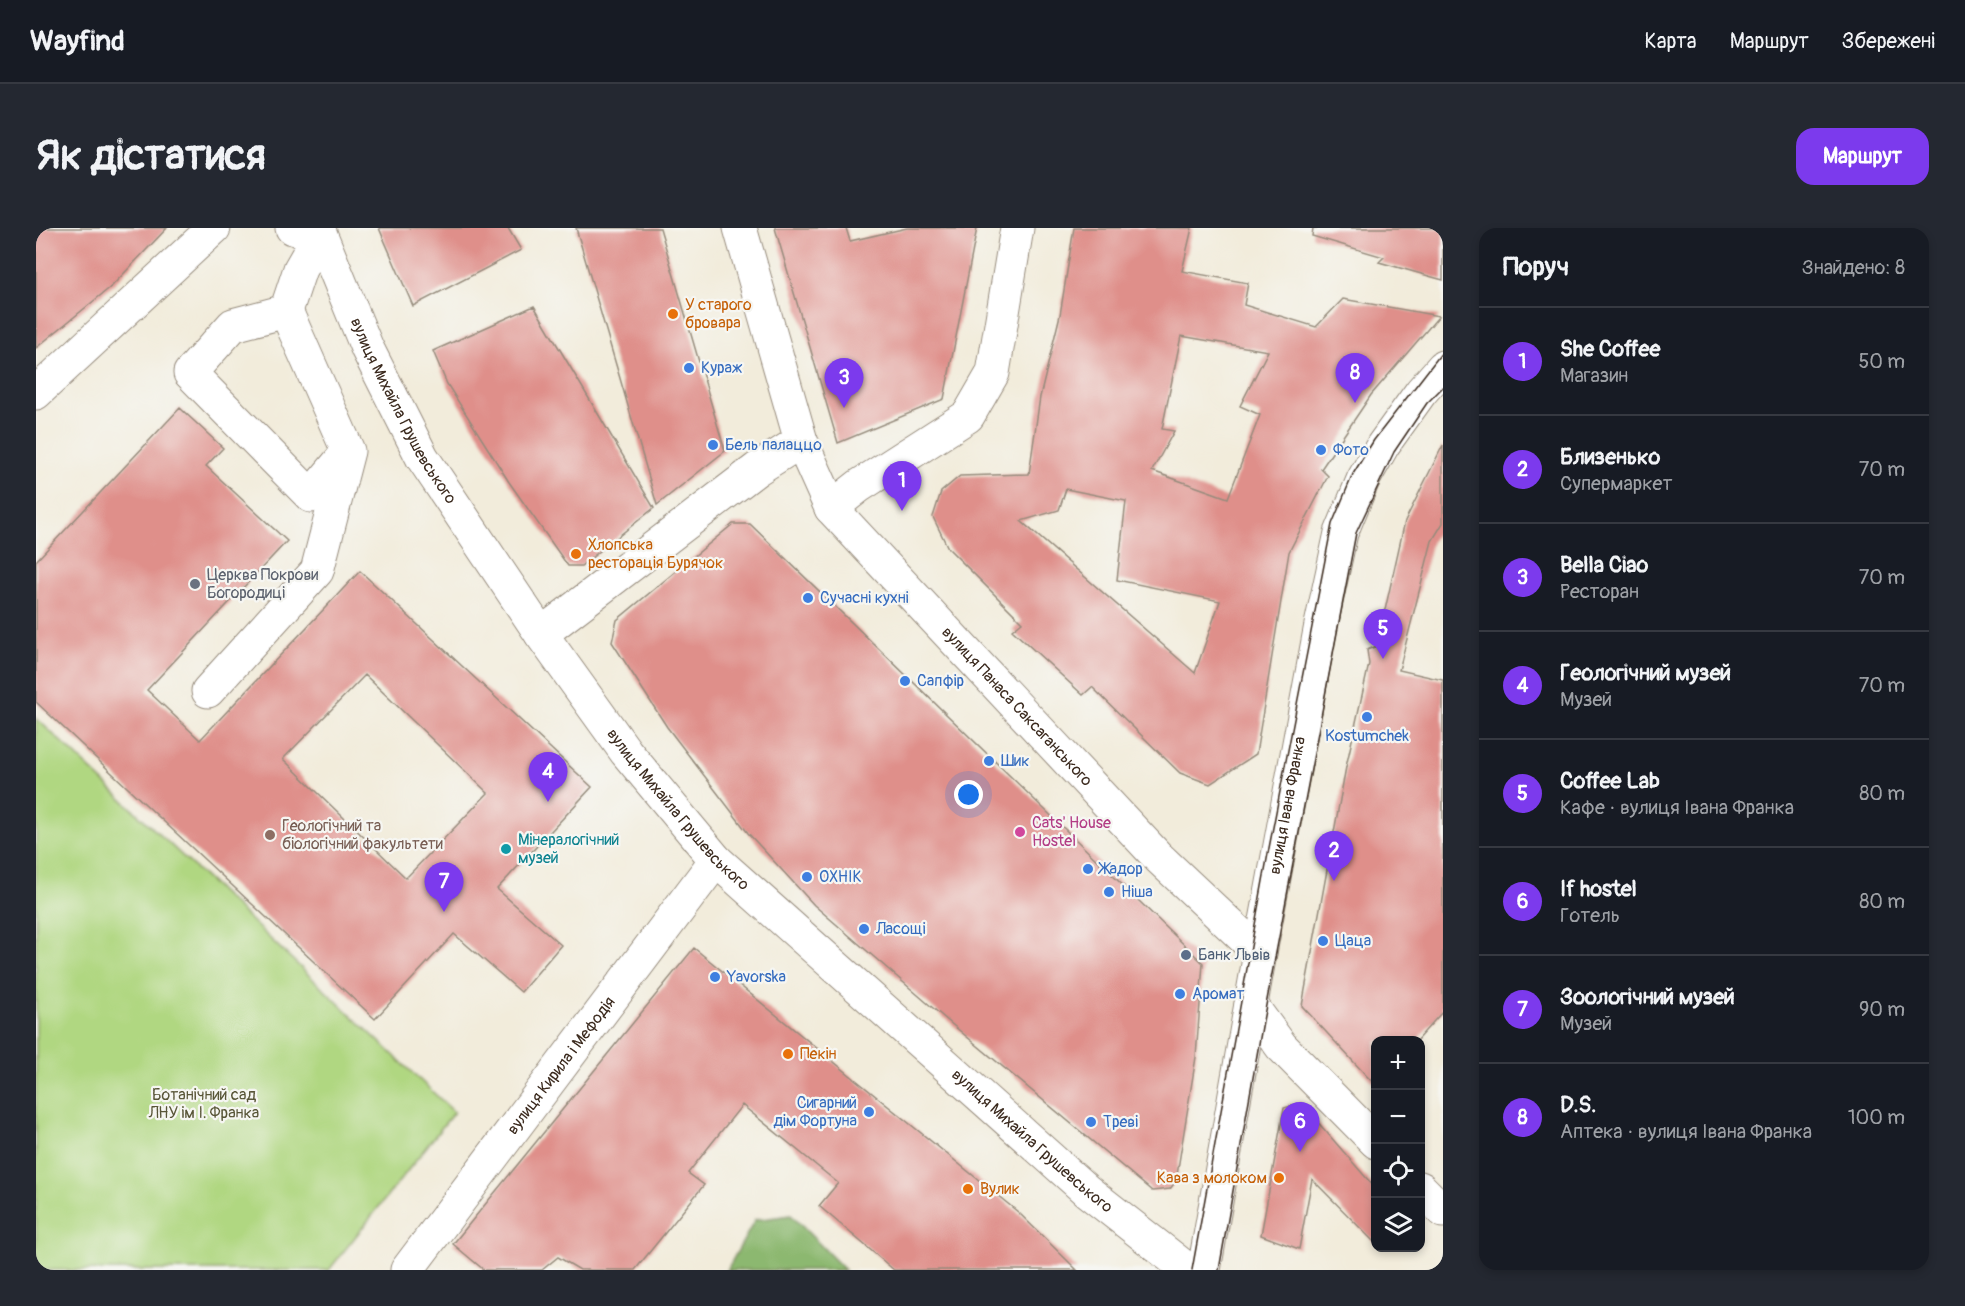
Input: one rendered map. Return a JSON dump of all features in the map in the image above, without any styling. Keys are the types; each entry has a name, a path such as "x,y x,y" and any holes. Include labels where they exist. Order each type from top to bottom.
{"street":[{"path":"36,393 214,228"},
{"name":"вулиця Панаса Саксаганського","path":"740,228 801,441 831,508 1158,857 1260,953"},
{"path":"831,508 858,486 968,416 993,373 1017,228"},
{"path":"208,691 318,571 348,451 286,311 310,230"},
{"name":"вулиця Михайла Грушевського","path":"310,230 422,457 541,634 626,752 716,860 1087,1191 1188,1270"},
{"path":"286,311 233,326 190,373 311,496 348,451"},
{"name":"вулиця Івана Франка","path":"1204,1270 1260,953 1321,626 1341,533 1363,480 1383,445 1421,392 1443,367"},
{"path":"541,634 757,469 801,441"},
{"name":"вулиця Кирила і Мефодія","path":"407,1270 716,860"},
{"path":"1251,1005 1281,1046 1371,1137"},
{"path":"1425,1193 1443,1211"}],"green space":[{"name":"Ботанічний сад ЛНУ ім І. Франка","path":"36,718 454,1112 329,1270 36,1270"},
{"path":"791,1215 845,1270 727,1270 755,1220"}],"building":[{"path":"36,228 167,228 112,286 36,348"},
{"path":"379,228 508,228 521,250 413,306"},
{"path":"576,228 660,228 725,451 657,505"},
{"path":"775,228 846,228 850,241 907,228 977,228 944,399 838,443"},
{"path":"1074,228 1192,228 1182,271 1248,283 1244,305 1316,327 1343,299 1439,316 1371,395 1321,469 1328,476 1289,552 1256,754 1210,784 1180,773 1092,687 1083,695 1012,630 1022,622 948,548 933,517 941,492 960,476 1029,474 1040,397 1060,315","holes":["1181,336 1268,351 1240,406 1260,415 1228,498 1152,471 1174,431 1162,429","1066,489 1126,501 1117,580 1220,601 1195,673 1021,521 1059,510"]},
{"path":"1313,228 1443,228 1443,280 1379,262 1384,257 1312,236"},
{"path":"534,306 654,508 581,566 568,566 509,482 447,384 433,351"},
{"name":"Геологічний та біологічний факультети","path":"180,408 223,448 206,466 287,541 147,690 200,740 360,571 592,787 497,889 561,945 521,992 454,934 375,1019 36,702 36,561","holes":["365,675 488,793 406,878 283,759"]},
{"path":"1443,445 1443,523 1432,541 1399,670 1443,680 1443,1011 1420,1036 1371,1036 1371,1081 1302,1006 1346,767 1369,664 1367,650 1377,646 1405,521"},
{"path":"733,524 750,524 1203,963 1196,1057 1176,1181 1170,1189 1152,1191 948,1021 814,905 748,833 667,727 612,642 617,620"},
{"path":"694,948 1018,1212 1077,1270 894,1270 819,1206 838,1183 742,1105 688,1173 704,1185 635,1270 580,1270 558,1257 542,1270 484,1270 453,1244"},
{"path":"1301,1103 1371,1183 1371,1239 1312,1179 1299,1249 1261,1235 1284,1108"}],"tram line":[{"path":"1192,1270 1269,848 1332,524 1353,474 1374,440 1443,351"},
{"path":"1219,1270 1263,1021 1356,533 1394,452 1427,403 1443,387"}],"place":[{"name":"У старого бровара","path":"673,314"},
{"name":"Кураж","path":"689,368"},
{"name":"D.S.","path":"1355,403"},
{"name":"Bella Ciao","path":"844,408"},
{"name":"Бель палаццо","path":"713,445"},
{"name":"Фото","path":"1321,450"},
{"name":"She Coffee","path":"902,511"},
{"name":"Хлопська ресторація Бурячок","path":"576,554"},
{"name":"Церква Покрови Богородиці","path":"195,584"},
{"name":"Сучасні кухні","path":"808,598"},
{"name":"Coffee Lab","path":"1383,659"},
{"name":"Сапфір","path":"905,681"},
{"name":"Kostumchek","path":"1367,717"},
{"name":"Шик","path":"989,761"},
{"name":"Геологічний музей","path":"548,802"},
{"name":"Cats' House Hostel","path":"1020,832"},
{"name":"Геологічний та біологічний факультети","path":"270,835"},
{"name":"Мінералогічний музей","path":"506,849"},
{"name":"Жадор","path":"1088,869"},
{"name":"ОХНІК","path":"807,877"},
{"name":"Близенько","path":"1334,881"},
{"name":"Ніша","path":"1109,892"},
{"name":"Зоологічний музей","path":"444,912"},
{"name":"Ласощі","path":"864,929"},
{"name":"Цаца","path":"1323,941"},
{"name":"Банк Львів","path":"1186,955"},
{"name":"Yavorska","path":"715,977"},
{"name":"Аромат","path":"1180,994"},
{"name":"Пекін","path":"788,1054"},
{"name":"Сигарний дім Фортуна","path":"869,1112"},
{"name":"Треві","path":"1091,1122"},
{"name":"If hostel","path":"1300,1152"},
{"name":"Кава з молоком","path":"1279,1178"},
{"name":"Вулик","path":"968,1189"}]}
